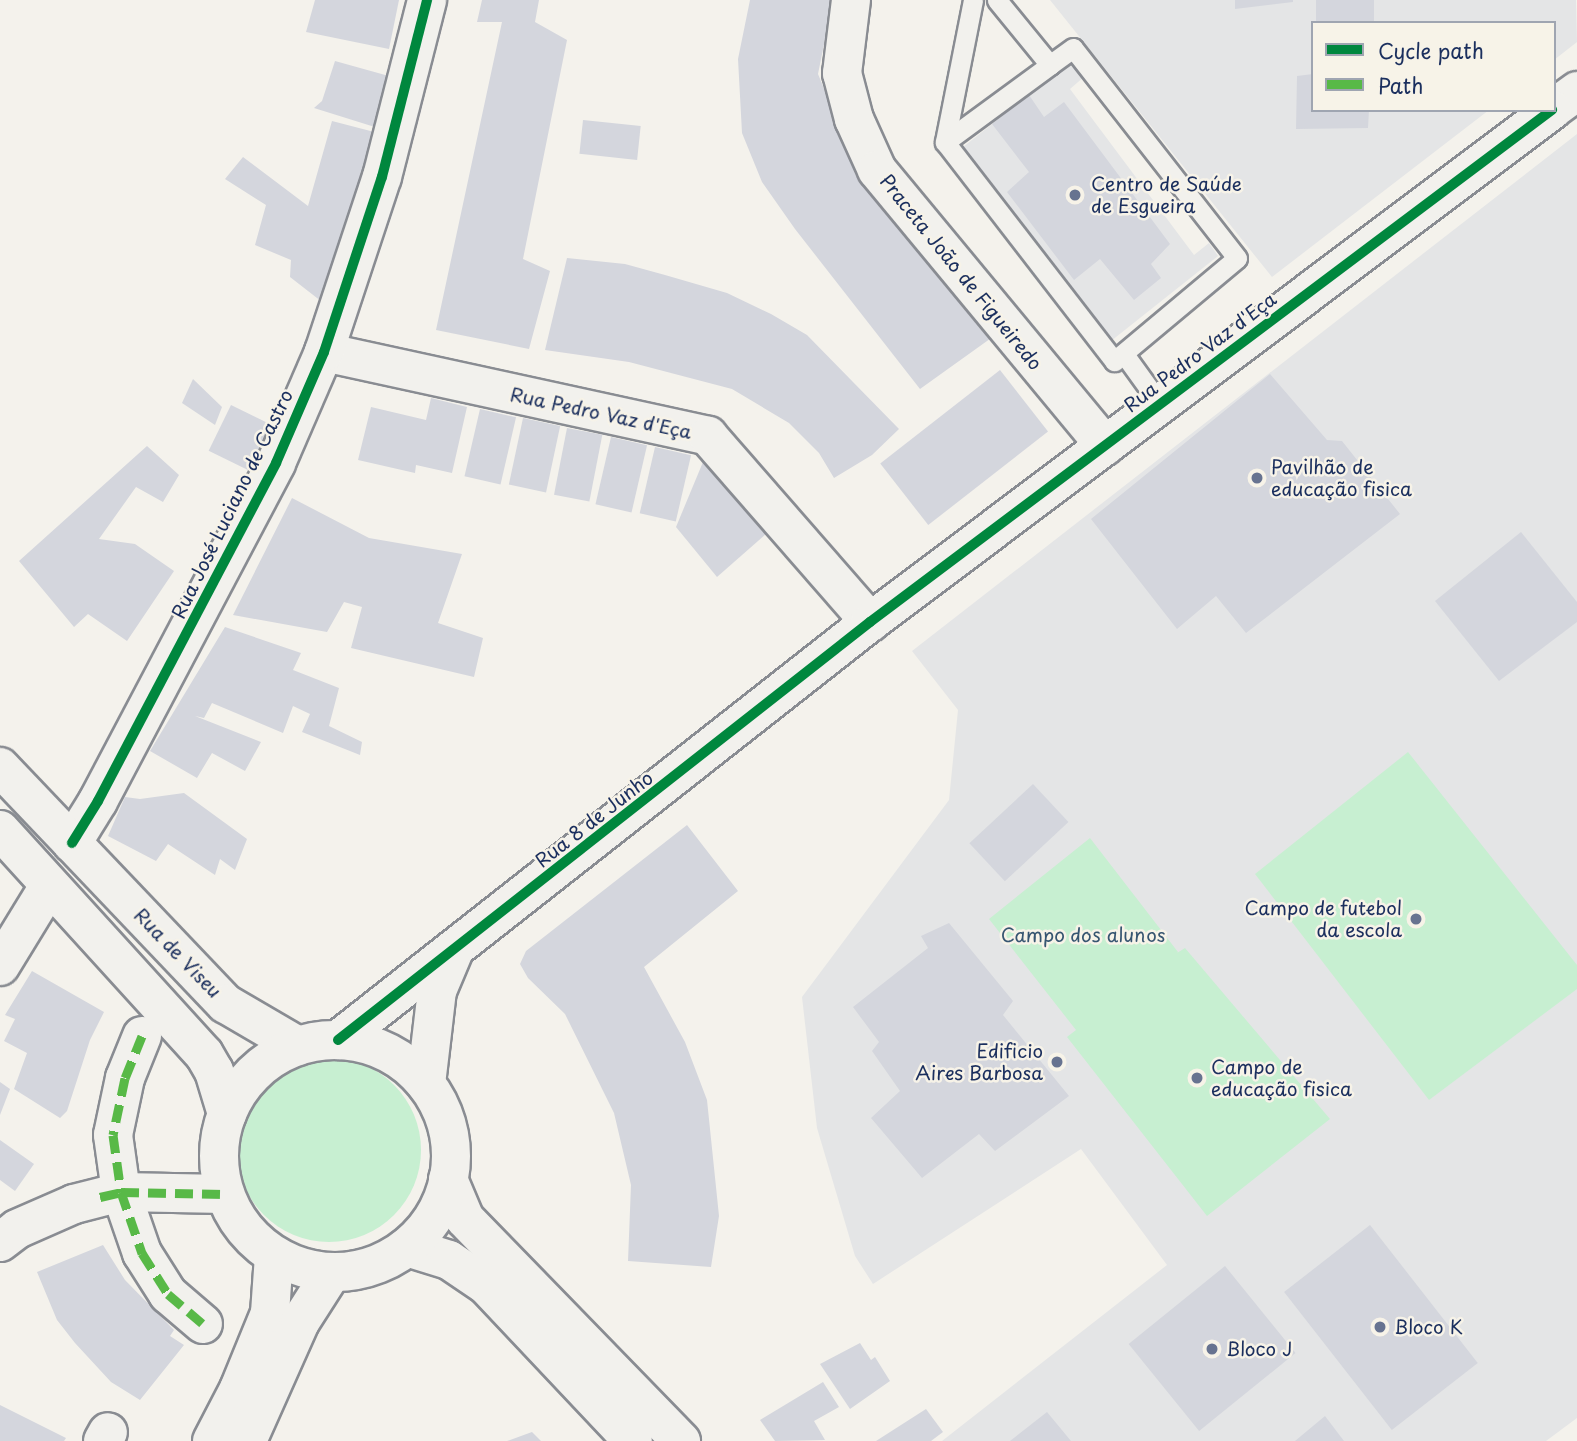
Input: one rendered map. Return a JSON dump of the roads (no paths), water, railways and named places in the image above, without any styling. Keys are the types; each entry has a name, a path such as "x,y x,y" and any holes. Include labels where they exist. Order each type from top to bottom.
{"street":[{"name":"Rua José Luciano de Castro","path":"72,844 98,801 276,463 324,352 382,177 427,0"},
{"name":"Praceta João de Figueiredo","path":"851,0 842,73 854,119 877,170 1105,446"},
{"name":"Rua Pedro Vaz d'Eça","path":"1556,107 1577,91"},
{"name":"Rua Pedro Vaz d'Eça","path":"324,352 708,436 870,622 1549,112"},
{"name":"Rua 8 de Junho","path":"338,1040 414,978 453,953 870,622"},
{"name":"Rua de Viseu","path":"0,767 226,1004 298,1046"},
{"path":"0,830 48,886 205,1054 214,1071 227,1114"},
{"path":"0,967 48,886"},
{"name":"Rua 8 de Junho","path":"426,1084 437,991 453,953"},
{"path":"142,1037 125,1078 113,1135 121,1192 142,1253 168,1294 203,1324"},
{"path":"338,1040 358,1042 386,1052 412,1069 437,1100 450,1139 448,1179 434,1217 407,1247 372,1266 332,1272 292,1265 274,1256 244,1229 225,1194 219,1154 227,1114 236,1096 262,1066 298,1046 338,1040"},
{"path":"448,1179 465,1219 681,1441"},
{"path":"1,1239 17,1228 74,1204 121,1192 225,1194"},
{"path":"407,1247 449,1260 486,1285 633,1441"},
{"path":"212,1441 239,1389 270,1313 274,1256"},
{"path":"247,1441 300,1322 332,1272"}],"lane":[{"path":"945,142 1073,48 1237,258 1114,361 945,142 973,0"},
{"path":"997,0 1050,65"},
{"path":"1124,354 1160,404"}],"place":[{"name":"Centro de Saúde de Esgueira","path":"1075,195"},
{"name":"Pavilhão de educação fisica","path":"1257,478"},
{"name":"Campo de futebol da escola","path":"1416,919"},
{"name":"Edificio Aires Barbosa","path":"1057,1062"},
{"name":"Campo de educação fisica","path":"1197,1078"},
{"name":"Bloco K","path":"1380,1327"},
{"name":"Bloco J","path":"1212,1349"}],"park label":[{"name":"Campo dos alunos","path":"1083,935"}]}
